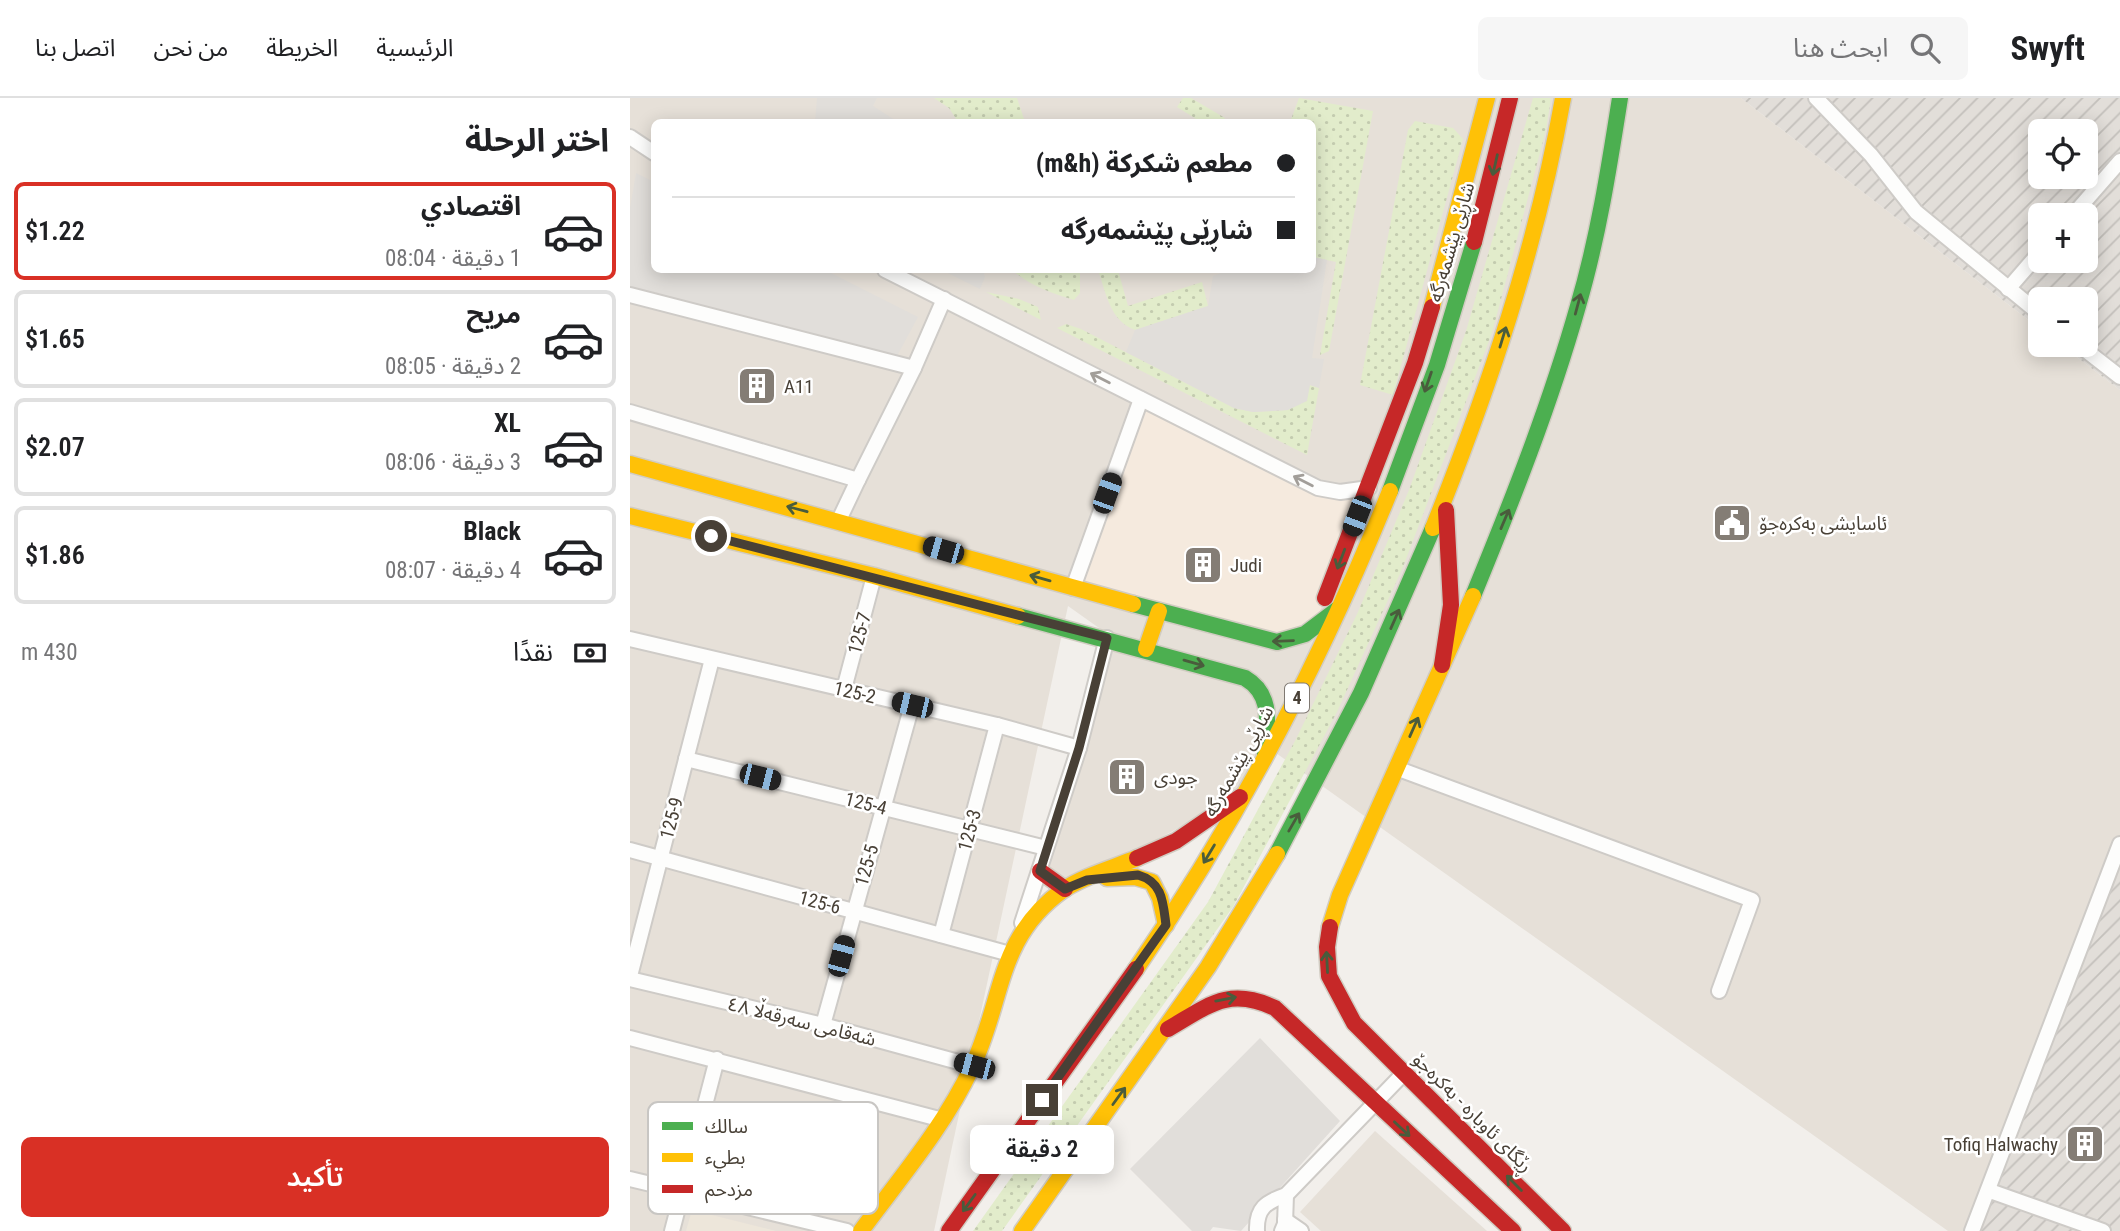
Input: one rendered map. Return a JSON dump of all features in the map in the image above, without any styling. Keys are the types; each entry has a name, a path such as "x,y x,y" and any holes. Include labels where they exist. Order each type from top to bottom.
{"main road":[{"path":"1292,709 1312,631 1368,488 1440,282 1487,98"},
{"name":"شاڕێی پێشمەرگە","path":"949,1231 1166,925 1247,791 1292,709 1397,472 1458,296 1492,178 1510,98"},
{"path":"1022,1231 1166,1030 1233,927 1310,793 1366,685 1422,560 1494,365 1530,248 1563,98"},
{"path":"1442,665 1521,479 1553,390 1600,215 1620,98"},
{"path":"630,464 1279,643 1292,642 1312,631 1339,607"},
{"path":"1442,665 1451,605 1446,527 1448,488"},
{"path":"630,516 874,576 1245,678 1257,685 1266,701 1265,758"},
{"path":"1146,649 1159,611"},
{"name":"ڕێگای ئاوبارە - بەکرەجۆ","path":"1442,665 1340,895 1327,944 1328,978 1335,996 1354,1023 1563,1231"},
{"path":"878,1208 943,1120 974,1066 1017,937 1046,902 1065,889 1176,841 1247,791"},
{"path":"1040,871 1065,889"},
{"path":"1087,880 1138,875 1146,877 1161,894 1166,925"},
{"path":"1166,1030 1218,999 1231,996 1255,998 1285,1015 1375,1104 1513,1231"},
{"path":"861,1231 874,1214"}],"street":[{"path":"1816,98 1871,155 1916,212 2028,305"},
{"path":"630,137 651,151"},
{"path":"2083,203 2120,161"},
{"path":"2008,289 2028,266"},
{"path":"890,273 1318,488 1340,492 1368,488"},
{"path":"630,295 914,368"},
{"path":"839,520 914,368 944,299"},
{"path":"2094,357 2120,377"},
{"path":"1073,588 1141,399"},
{"path":"630,412 858,480"},
{"name":"125-7","path":"844,689 874,576"},
{"path":"1017,937 1079,748 1107,638"},
{"name":"125-2","path":"630,639 998,725 1079,748"},
{"name":"125-9","path":"630,977 712,659"},
{"name":"125-5","path":"823,1025 912,705"},
{"name":"125-3","path":"941,935 998,725"},
{"name":"125-4","path":"686,759 1046,848"},
{"path":"1396,768 1752,900 1719,991"},
{"path":"1972,1231 1990,1191 2120,844"},
{"name":"125-6","path":"630,850 1010,954"},
{"name":"شەقامی سەرقەڵا ٤٨","path":"630,977 974,1066"},
{"path":"630,1038 876,1102"},
{"path":"706,1102 717,1059"},
{"path":"1256,1231 1257,1216 1263,1205 1286,1195 1404,1073"},
{"path":"878,1102 943,1120"},
{"path":"630,1179 648,1182"},
{"path":"1990,1191 2104,1231"},
{"path":"1286,1195 1284,1226 1301,1231"},
{"path":"672,1231 676,1214"},
{"path":"781,1214 847,1231"}],"shaded area":[{"path":"630,98 1741,98 2028,320 2028,357 2077,357 2120,390 2120,842 1971,1231 1948,1231 1266,746 1247,791 1065,889 1040,871 1107,638 1116,640 1068,606 934,1231 630,1231"},
{"path":"817,98 877,98 873,106 893,119 815,119"},
{"path":"1741,98 2120,98 2120,390 2077,357 2098,357 2098,287 2028,287 2028,320"},
{"path":"636,173 651,180 651,273 831,273 918,317 890,369 630,302 630,208"},
{"path":"1316,258 1327,260 1312,358 1324,359 1319,388 1310,385 1307,401 1288,410 1253,412 1234,408 1126,352 1135,330 1208,306 1213,276 1222,273 1316,273"},
{"path":"948,273 984,273 980,289"},
{"path":"1141,399 1318,488 1367,493 1312,631 1299,639 1073,588"},
{"path":"2120,842 2120,1231 1971,1231"},
{"path":"1260,1038 1340,1121 1241,1231 1213,1227 1210,1231 1192,1231 1130,1169"},
{"path":"1375,1131 1487,1231 1321,1231 1300,1212"},
{"path":"691,1214 708,1214 776,1231 686,1231"}],"green space":[{"path":"934,98 1017,98 1024,119 956,119 949,108"},
{"path":"1183,98 1191,98 1225,118 1196,119 1177,107"},
{"path":"1299,98 1373,111 1329,351 1320,355 1336,262 1316,258 1316,119 1291,119"},
{"path":"1533,98 1551,98 1546,130 1492,333 1403,567 1337,712 1233,907 1002,1231 973,1231 1208,902 1296,739 1358,612 1409,490 1466,331"},
{"path":"1415,121 1453,128 1463,139 1393,395 1360,385 1408,130"},
{"path":"1016,273 1080,273 1080,293 1074,300 1033,285"},
{"path":"1099,273 1119,273 1128,306 1202,282 1208,306 1135,330 1114,313"},
{"path":"986,292 1019,299 1038,307 1041,320"},
{"path":"1066,324 1081,329 1234,408 1253,412 1288,410 1310,385 1319,388 1307,455 1057,328"}],"traffic: fast":[{"path":"1473,596 1530,452 1578,306 1597,229 1620,98"},
{"path":"1390,491 1437,365 1474,242"},
{"path":"1277,854 1361,693 1433,528"},
{"path":"1133,604 1277,642 1305,634 1338,609"},
{"path":"1018,616 1245,678 1261,693 1265,702 1265,754"}],"traffic: slow":[{"path":"1432,307 1487,98"},
{"path":"1433,528 1473,423 1509,316 1540,208 1563,98"},
{"path":"630,464 1133,604"},
{"path":"1136,969 1209,855 1276,737 1336,616 1390,491"},
{"path":"630,516 874,576 1018,616"},
{"path":"1330,927 1340,895 1473,596"},
{"path":"1146,649 1159,611"},
{"path":"1022,1231 1208,967 1277,854"},
{"path":"878,1209 921,1152 961,1089 982,1042 1004,971 1025,928 1041,909 1063,890 1089,876 1137,858"},
{"path":"1107,878 1135,877 1152,882 1160,898 1166,925"},
{"path":"861,1231 874,1214"}],"traffic: jam":[{"path":"1474,242 1510,98"},
{"path":"1325,598 1415,363 1432,307"},
{"path":"1442,665 1451,605 1446,510"},
{"path":"1137,858 1176,841 1240,797"},
{"path":"1040,871 1065,889"},
{"path":"1330,927 1327,947 1329,976 1354,1023 1563,1231"},
{"path":"949,1231 1136,969"},
{"path":"1168,1029 1207,1006 1231,999 1259,1002 1275,1008 1513,1231"}],"place":[{"name":"A11","path":"757,386"},
{"name":"ئاسایشی بەکرەجۆ","path":"1732,523"},
{"name":"Judi","path":"1203,565"},
{"name":"جودی","path":"1127,777"},
{"name":"Tofiq Halwachy","path":"2085,1144"}],"route":[{"path":"711,536 1107,638 1079,748 1040,871 1051,882 1065,889 1087,880 1138,875 1146,877 1153,881 1161,894 1166,925 1042,1100"}]}
